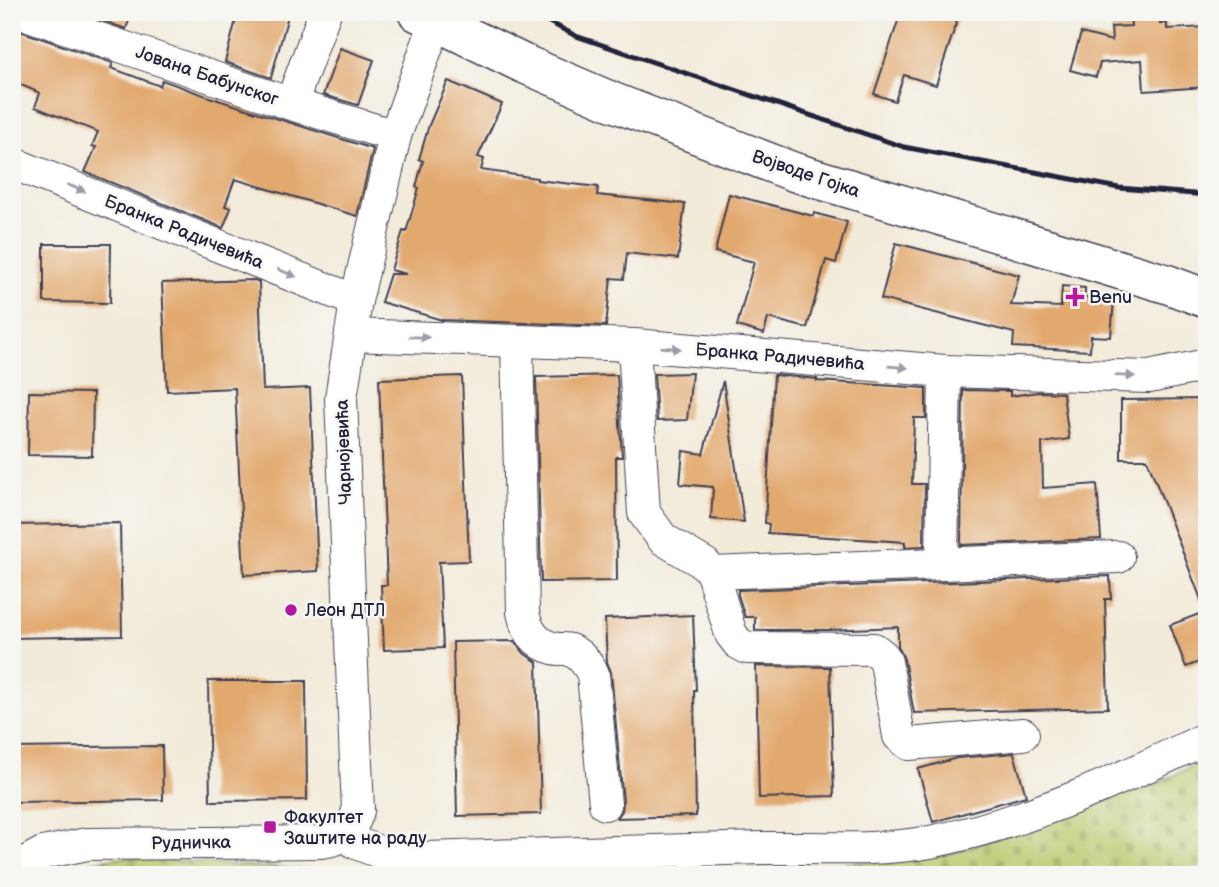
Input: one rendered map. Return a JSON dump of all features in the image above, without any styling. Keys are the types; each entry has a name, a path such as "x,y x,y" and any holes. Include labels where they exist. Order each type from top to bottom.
{"street":[{"name":"Јована Бабунског","path":"20,12 291,104 395,136"},
{"path":"291,104 325,12"},
{"name":"Чарнојевића","path":"352,822 341,398 356,301 395,136 427,17"},
{"name":"Војводе Гојка","path":"427,17 522,63 612,102 794,172 1167,284 1207,299"},
{"name":"Бранка Радичевића","path":"12,163 356,301"},
{"name":"Бранка Радичевића","path":"351,335 634,345 945,371 1149,377 1207,365"},
{"path":"517,341 523,612 526,627 542,643 576,654 589,666 593,674 604,804"},
{"path":"634,345 644,513 663,539 698,560 712,573 734,639 747,648 868,647 879,652 886,662 897,729 902,740 909,744 1023,734"},
{"path":"942,564 945,371"},
{"path":"712,573 1118,557"},
{"path":"352,822 356,843 397,859 764,848 889,848 931,842 1016,818 1077,797 1207,738"},
{"name":"Рудничка","path":"12,870 43,853 87,844 334,841 352,822"}],"green space":[{"path":"1207,759 1207,875 585,875 769,870 947,855 1156,784"},
{"path":"119,857 383,875 51,875 57,869"}],"building":[{"path":"78,12 132,12 126,29"},
{"path":"238,12 289,12 271,78 225,62"},
{"path":"901,12 960,12 936,85 904,75 895,101 874,94"},
{"path":"1130,12 1159,12 1160,24 1167,23 1167,29 1207,27 1207,87 1144,91 1142,60 1100,63 1096,77 1070,70 1081,33 1112,41 1111,27 1131,26"},
{"path":"20,31 113,63 111,68 160,86 162,80 373,149 357,216 235,179 225,206 231,208 223,228 85,172 96,147 92,146 98,132 35,107 40,93 12,81 12,49"},
{"path":"340,48 374,60 358,105 323,95"},
{"path":"448,81 502,104 478,157 484,159 481,170 598,187 597,195 685,204 678,259 627,253 624,279 611,278 606,326 442,320 381,302 390,274 406,274 391,270 419,188 416,187 423,161 419,159 429,125"},
{"path":"729,194 847,222 836,263 826,260 807,328 768,318 764,334 737,326 754,262 715,252"},
{"path":"896,243 1019,275 1011,305 1061,307 1062,286 1085,288 1085,298 1114,299 1111,337 1091,336 1090,351 1013,347 1014,333 881,299"},
{"path":"44,244 111,244 110,303 44,302"},
{"path":"259,282 263,390 310,388 318,571 244,575 235,388 167,391 162,283"},
{"path":"692,373 687,420 657,421 654,374"},
{"path":"617,375 622,457 616,457 617,581 541,582 536,377"},
{"path":"774,375 817,381 926,388 926,418 914,418 912,484 925,484 924,546 905,547 905,542 768,533 769,524 765,523"},
{"path":"462,376 469,561 439,562 443,648 384,650 381,585 387,585 379,379"},
{"path":"723,381 744,522 711,519 713,487 680,484 683,451 703,454"},
{"path":"963,390 1010,391 1010,396 1039,392 1063,393 1069,439 1042,443 1043,488 1097,484 1101,539 961,545"},
{"path":"29,392 93,393 92,456 28,455"},
{"path":"1207,399 1205,610 1147,459 1121,459 1121,400"},
{"path":"120,523 122,636 12,638 12,525"},
{"path":"1110,576 1111,599 1105,599 1108,708 914,713 904,659 898,646 898,627 755,630 755,617 745,617 738,595 738,590"},
{"path":"1207,611 1207,659 1186,667 1170,625"},
{"path":"693,615 696,816 617,818 622,811 623,802 611,672 607,662 605,619"},
{"path":"514,641 525,654 537,662 541,814 457,816 453,642"},
{"path":"756,666 830,667 834,796 759,798"},
{"path":"208,681 306,681 307,800 210,801"},
{"path":"162,746 163,800 12,802 12,748"},
{"path":"1014,753 1026,796 933,822 918,769 957,758"}],"railway":[{"path":"530,12 576,36 904,147 1119,188 1207,195"}],"place":[{"name":"Benu","path":"1075,297"},
{"name":"Леон ДТЛ","path":"291,610"},
{"name":"Факултет Заштите на раду","path":"270,827"}]}
